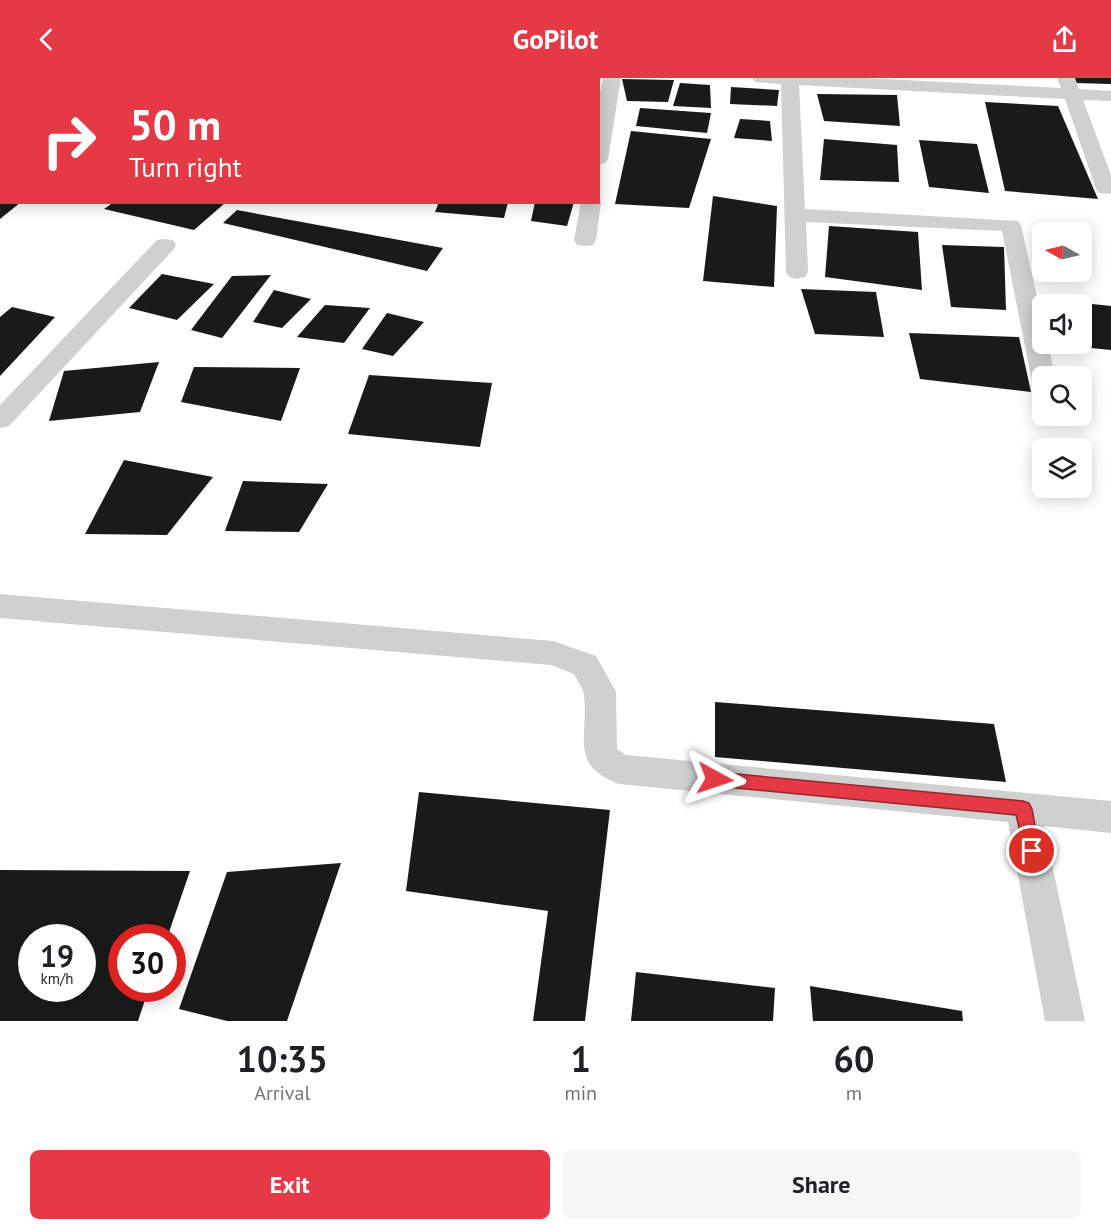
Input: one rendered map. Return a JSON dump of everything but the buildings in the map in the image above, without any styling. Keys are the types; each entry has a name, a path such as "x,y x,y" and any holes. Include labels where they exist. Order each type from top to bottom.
{"street":[{"path":"600,147 612,78"},
{"path":"761,78 1068,86 1111,96"},
{"path":"790,79 797,215 797,272"},
{"path":"1068,86 1106,189"},
{"path":"585,240 591,204"},
{"path":"797,215 1011,225 1041,366"},
{"path":"0,420 165,245"},
{"path":"0,606 553,653 585,665 600,692 599,739 602,757 619,769 1111,817"},
{"path":"1023,809 1065,1021"}],"route":[{"path":"715,779 1023,809 1032,851"}]}
